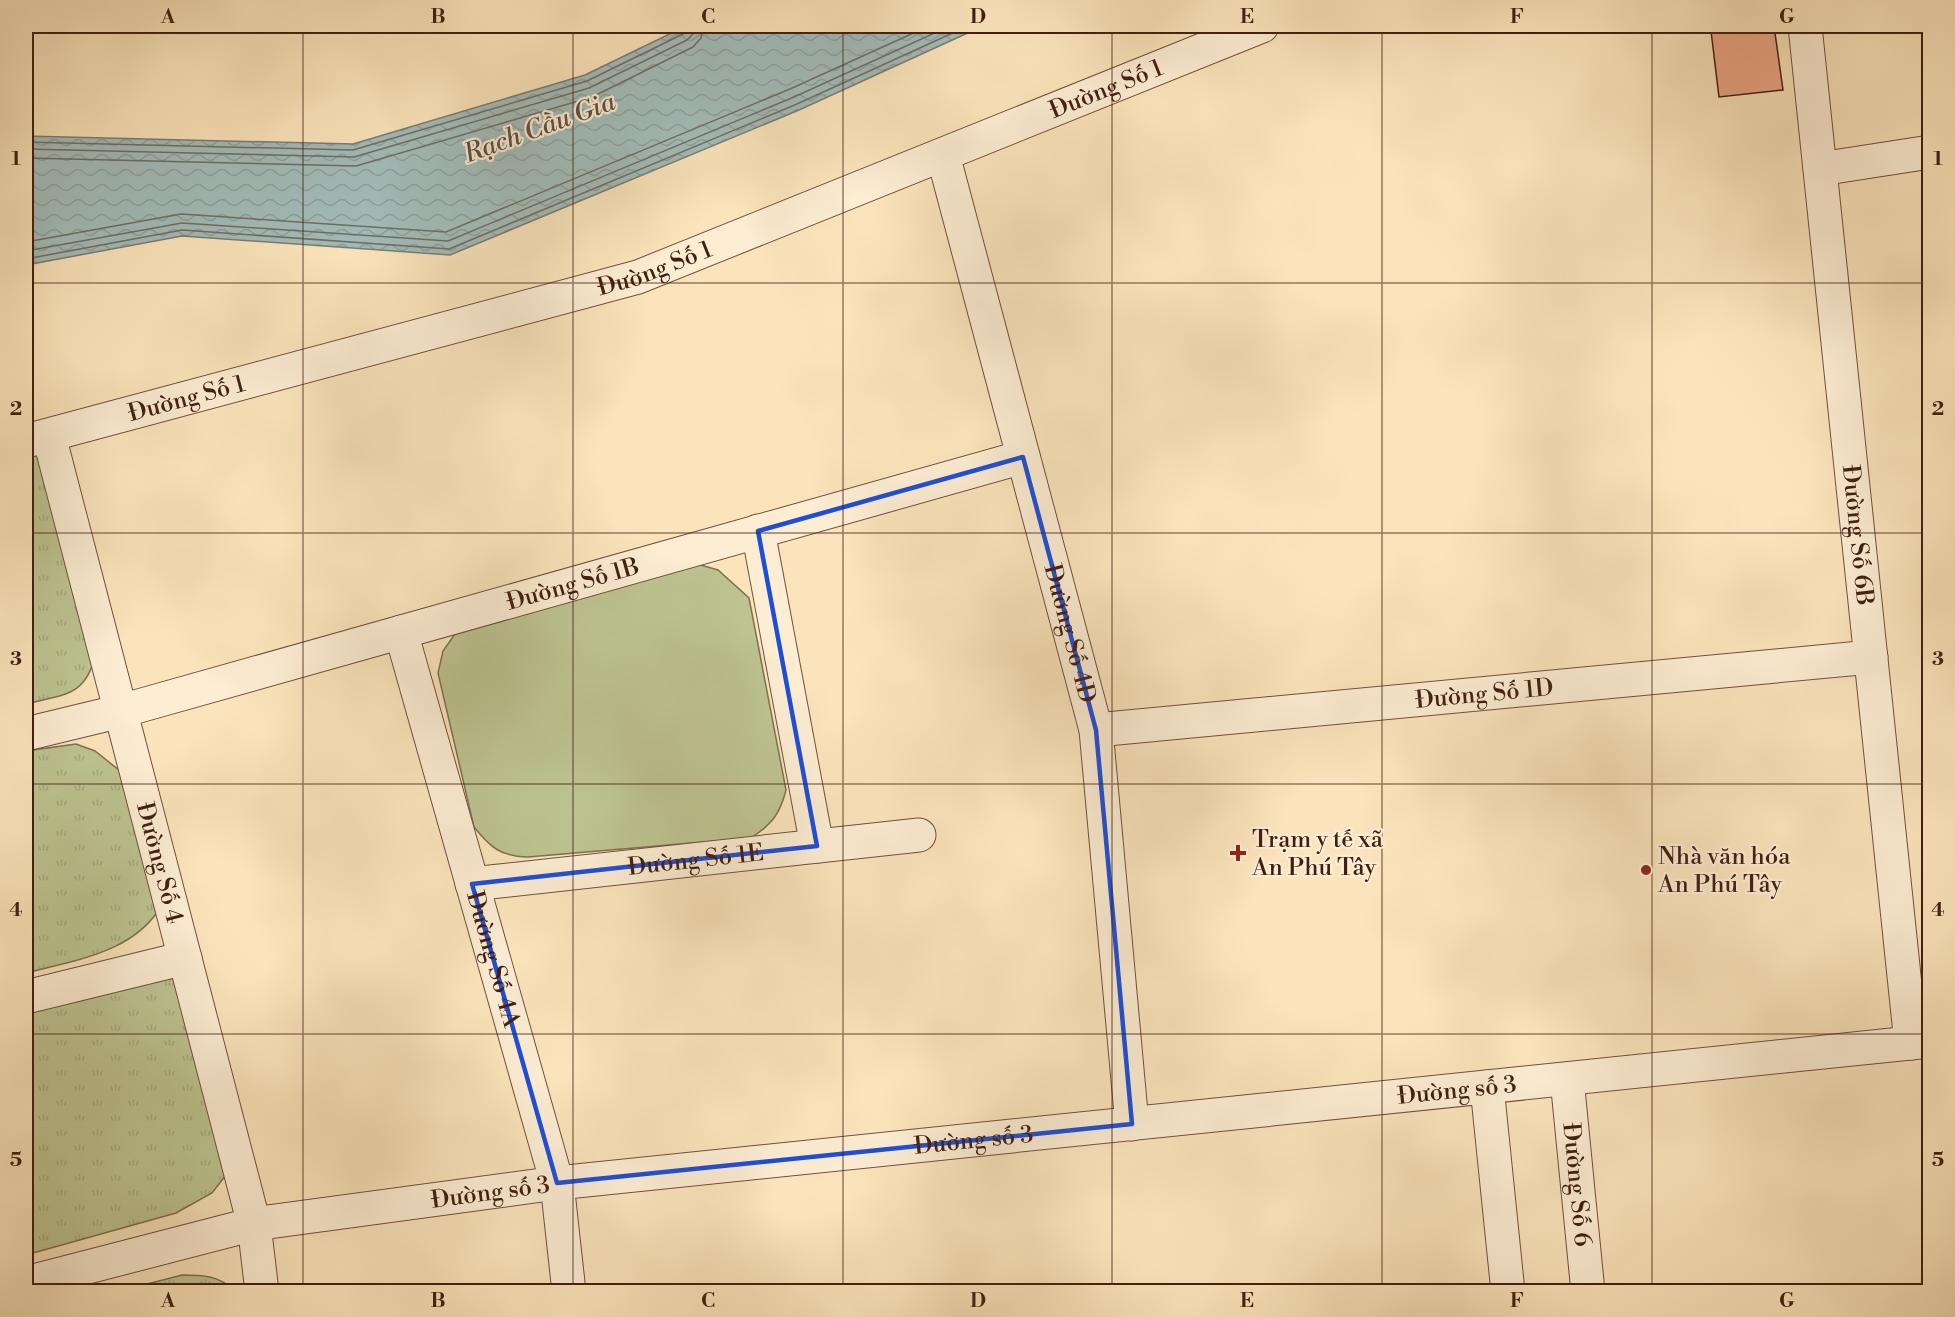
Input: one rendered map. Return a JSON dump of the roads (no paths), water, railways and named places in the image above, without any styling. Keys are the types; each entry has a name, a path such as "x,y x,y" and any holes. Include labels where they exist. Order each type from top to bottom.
{"street":[{"name":"Đường Số 1","path":"37,438 638,277 1262,26"},
{"name":"Đường Số 6B","path":"1805,26 1871,657 1920,1042"},
{"path":"1820,169 1929,152"},
{"name":"Đường Số 4D","path":"943,155 1096,730 1132,1124"},
{"name":"Đường Số 4","path":"37,438 121,711 254,1224 262,1292"},
{"name":"Đường Số 1B","path":"26,734 121,711 1023,457"},
{"path":"758,531 817,846"},
{"name":"Đường Số 4A","path":"401,632 557,1183 569,1292"},
{"name":"Đường Số 1D","path":"1096,730 1871,657"},
{"name":"Đường Số 1E","path":"472,884 919,835"},
{"path":"26,997 185,958"},
{"name":"Đường số 3","path":"26,1283 254,1224 557,1183 1920,1042"},
{"name":"Đường Số 6","path":"1567,1078 1588,1292"},
{"path":"1486,1087 1508,1292"}],"water":[{"name":"Rạch Cầu Gia","path":"686,26 983,26 799,110 450,255 182,236 26,265 26,136 353,144 585,75"}],"place":[{"name":"Trạm y tế xã An Phú Tây","path":"1238,853"},
{"name":"Nhà văn hóa An Phú Tây","path":"1646,870"}]}
